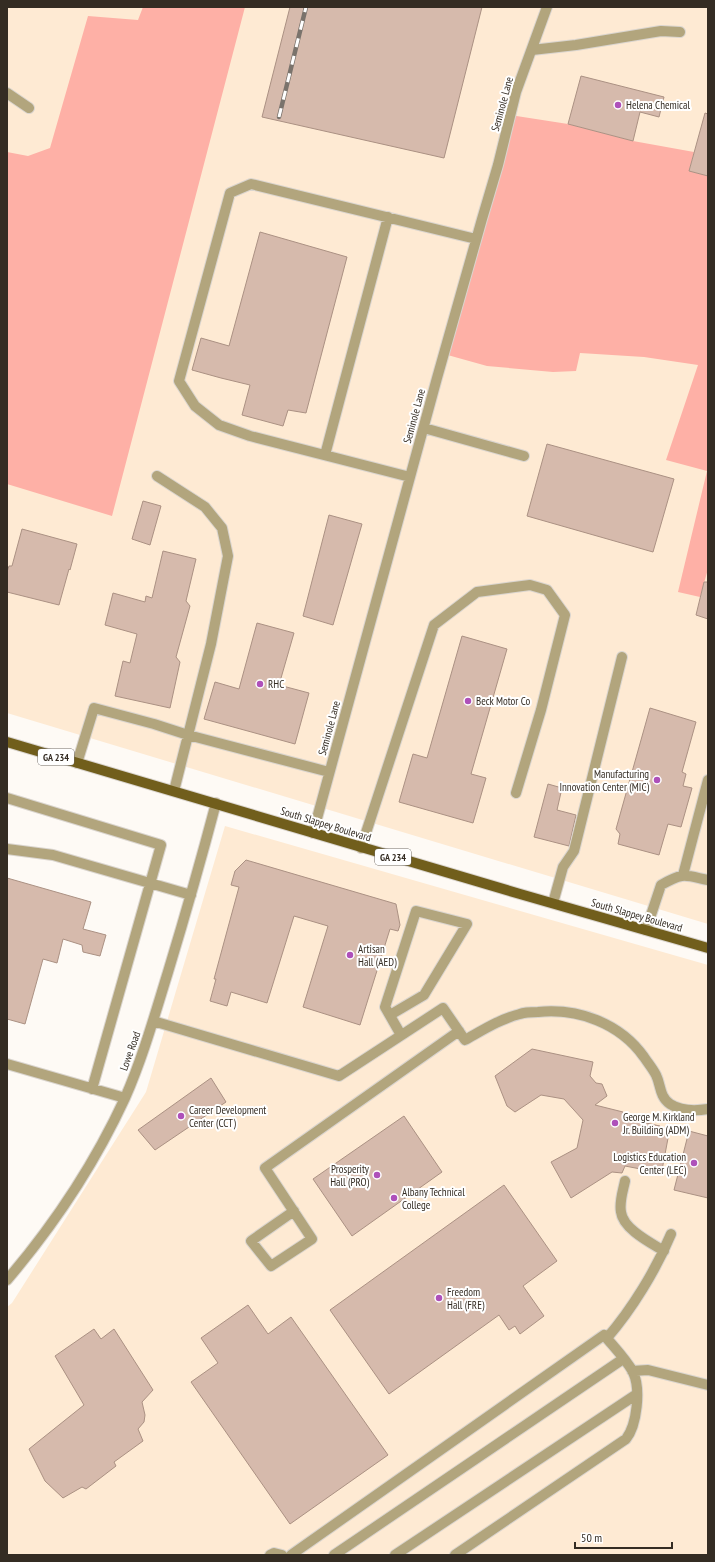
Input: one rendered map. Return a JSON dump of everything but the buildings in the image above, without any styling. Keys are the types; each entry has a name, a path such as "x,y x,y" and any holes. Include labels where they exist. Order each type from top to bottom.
{"main road":[{"name":"South Slappey Boulevard","path":"7,742 361,848 708,948"}],"street":[{"name":"Seminole Lane","path":"313,833 410,477 498,165 516,92 547,7"},
{"path":"532,50 576,45 661,31 680,32"},
{"path":"7,93 29,108"},
{"path":"410,477 250,436 218,425 195,406 179,381 230,193 252,184 476,239"},
{"path":"324,455 388,217"},
{"path":"424,428 524,456"},
{"path":"157,476 205,507 222,528 228,556 211,644 174,791"},
{"path":"361,848 434,626 477,592 530,585 547,590 565,615 541,710 516,793"},
{"path":"553,904 563,867 574,851 622,657"},
{"path":"77,763 94,708 188,735 329,772"},
{"path":"683,875 708,780"},
{"path":"7,798 161,845 92,1089"},
{"name":"Lowe Road","path":"7,1280 63,1207 99,1147 125,1098 145,1047 191,895 216,804"},
{"path":"7,849 53,855 191,895"},
{"path":"646,930 661,885 683,875 708,880"},
{"path":"390,1015 424,995 467,924 416,911 385,1006 401,1035"},
{"path":"153,1020 339,1076 443,1008 465,1040 498,1021 521,1013 544,1011 585,1014 608,1026 629,1041 639,1051 656,1076 662,1096 671,1104 694,1112 708,1109"},
{"path":"294,1211 251,1241 271,1266 312,1239 294,1211 265,1168 459,1031"},
{"path":"7,1064 125,1098"},
{"path":"625,1181 621,1205 623,1220 640,1236 664,1251"},
{"path":"607,1338 622,1321 664,1251 671,1234"},
{"path":"291,1555 604,1335 632,1371 636,1379 636,1410 629,1434 626,1439 455,1555"},
{"path":"334,1555 623,1359"},
{"path":"632,1371 648,1370 708,1385"},
{"path":"396,1555 636,1394"},
{"path":"270,1555 274,1553 282,1555"}],"shaded area":[{"path":"7,7 708,7 708,924 7,713"},
{"path":"143,7 245,7 112,516 7,484 7,152 28,156 50,148 88,16 138,20"},
{"path":"510,115 568,124 633,141 694,152 689,171 708,176 708,569 700,597 678,592 707,471 666,460 698,365 644,357 580,353 576,371 553,372 487,366 444,354"},
{"name":"Albany Technical College","path":"225,826 708,965 708,1555 7,1555 7,1307 12,1303 146,1092"}],"railway":[{"path":"279,117 306,7"}],"place":[{"name":"Helena Chemical","path":"618,105"},
{"name":"RHC","path":"260,684"},
{"name":"Beck Motor Co","path":"468,701"},
{"name":"Manufacturing Innovation Center (MIC)","path":"657,780"},
{"name":"Artisan Hall (AED)","path":"350,955"},
{"name":"Career Development Center (CCT)","path":"181,1116"},
{"name":"George M. Kirkland Jr. Building (ADM)","path":"615,1123"},
{"name":"Logistics Education Center (LEC)","path":"694,1163"},
{"name":"Prosperity Hall (PRO)","path":"377,1175"},
{"name":"Albany Technical College","path":"394,1198"},
{"name":"Freedom Hall (FRE)","path":"439,1298"}]}
